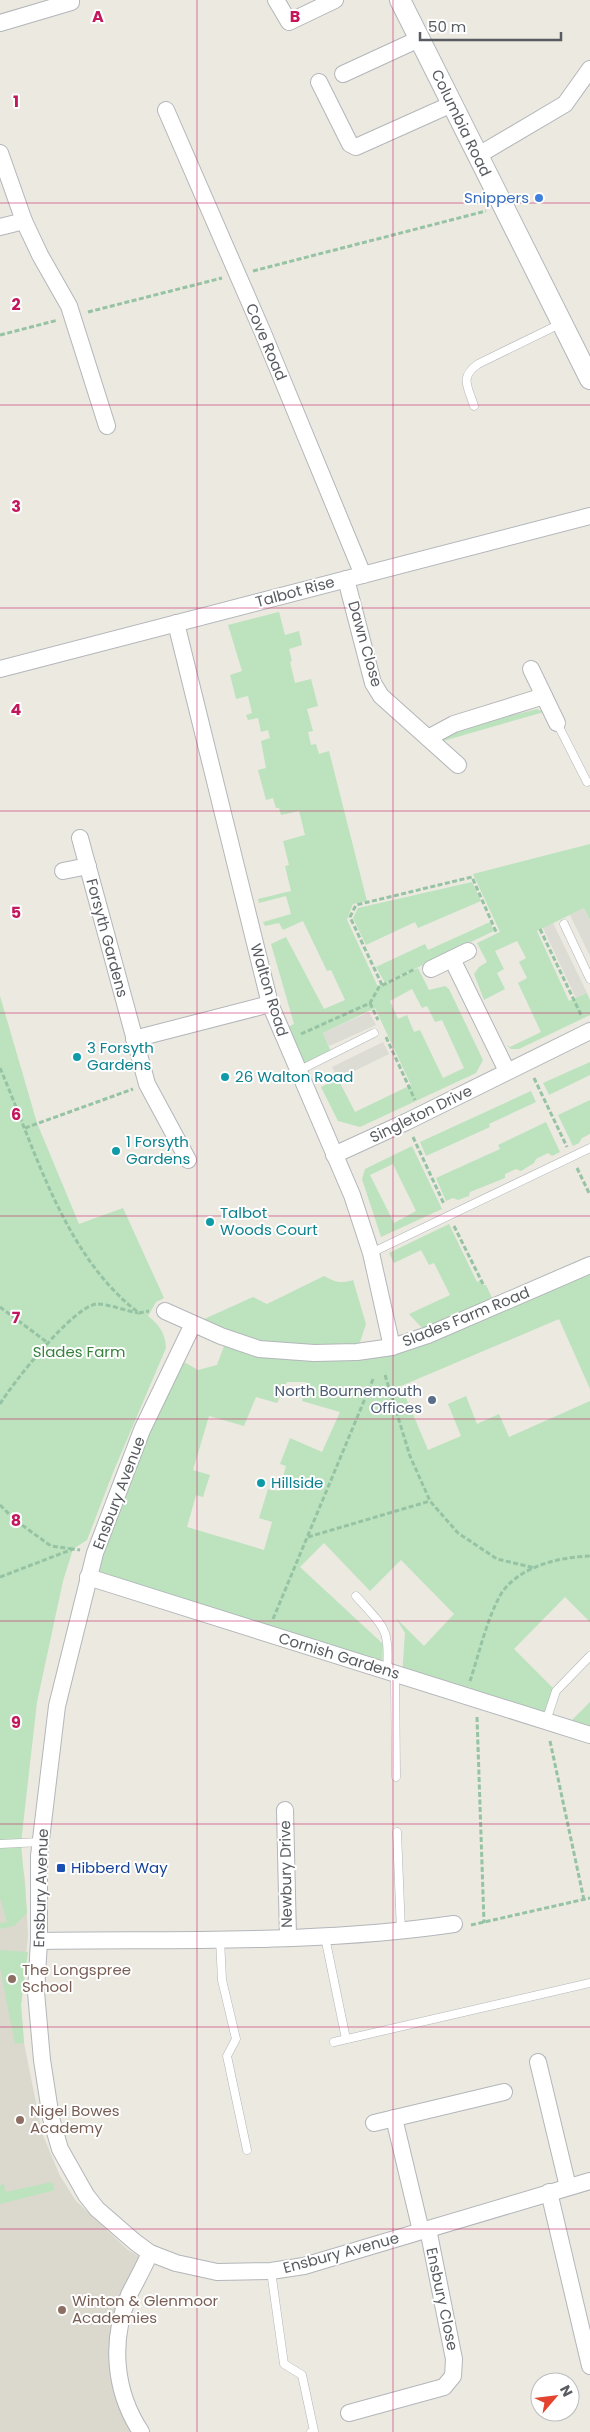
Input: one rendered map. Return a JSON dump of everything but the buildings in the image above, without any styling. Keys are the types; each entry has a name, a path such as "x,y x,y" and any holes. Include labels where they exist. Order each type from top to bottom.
{"street":[{"path":"0,23 71,2 71,0"},
{"path":"276,0 289,22 335,0"},
{"name":"Columbia Road","path":"400,0 590,379"},
{"path":"343,74 419,39"},
{"path":"477,156 565,104 590,69"},
{"path":"320,82 350,144 356,147 452,104"},
{"name":"Cove Road","path":"166,110 263,333 363,575"},
{"path":"0,153 24,221 40,255 69,306 107,426"},
{"path":"0,226 24,221"},
{"name":"Talbot Rise","path":"0,669 590,516"},
{"name":"Dawn Close","path":"346,579 373,683 381,696 458,765"},
{"name":"Walton Road","path":"176,623 270,1004 284,1042 352,1195 371,1253 392,1347"},
{"path":"531,669 557,723"},
{"path":"428,738 454,724 544,696"},
{"name":"Forsyth Gardens","path":"80,838 147,1084 188,1160"},
{"path":"63,871 88,866"},
{"path":"431,969 468,951"},
{"path":"452,959 507,1071"},
{"path":"134,1039 270,1004"},
{"name":"Singleton Drive","path":"334,1155 422,1114 589,1031"},
{"name":"Slades Farm Road","path":"165,1311 193,1324 259,1349 357,1352 392,1347 438,1331 590,1265"},
{"name":"Ensbury Avenue","path":"193,1324 142,1430 95,1553 57,1706 39,1856 39,1941 36,1992 42,2060 51,2118 60,2148 86,2195 97,2209 150,2253 176,2263 217,2272 271,2271 304,2266 590,2181"},
{"name":"Cornish Gardens","path":"88,1577 590,1735"},
{"name":"Newbury Drive","path":"285,1810 288,1937"},
{"path":"39,1941 325,1937 401,1932 454,1924"},
{"path":"538,2062 568,2187"},
{"path":"374,2124 504,2092"},
{"name":"Ensbury Close","path":"349,2413 444,2387 453,2376 454,2358 424,2230 394,2118"},
{"path":"549,2192 590,2366"},
{"path":"141,2432 133,2419 123,2394 116,2361 121,2324 129,2296 150,2253"}],"lane":[{"path":"474,406 466,378 468,372 478,364 562,323"},
{"path":"557,723 587,782"},
{"path":"564,924 590,979"},
{"path":"298,1071 374,1033"},
{"path":"371,1253 590,1148"},
{"path":"356,1596 386,1631 389,1644 396,1777"},
{"path":"546,1721 556,1691 590,1656"},
{"path":"397,1832 401,1932"},
{"path":"0,1844 41,1842"},
{"path":"325,1937 346,2039"},
{"path":"220,1939 222,1980 236,2039 227,2056 246,2150"},
{"path":"334,2042 590,1983"},
{"path":"271,2271 284,2364 302,2375 314,2431 311,2432"}],"path":[{"path":"382,985 350,917 356,906 472,877 497,934"},
{"path":"540,929 589,1031"},
{"path":"284,1042 370,1003 378,987 382,985 424,966 431,969"},
{"path":"370,1003 422,1114"},
{"path":"526,1062 590,1195"},
{"path":"0,1068 58,1211 123,1301 139,1313"},
{"path":"25,1128 147,1084"},
{"path":"0,1404 48,1343 82,1310 97,1304 139,1313 151,1310 165,1311"},
{"path":"0,1306 48,1343"},
{"path":"385,1375 410,1456 430,1501 458,1533 497,1559 535,1568"},
{"path":"267,1634 374,1377"},
{"path":"308,1537 430,1501"},
{"path":"0,1506 15,1520 50,1546 95,1553"},
{"path":"0,1577 74,1549"},
{"path":"484,1923 471,1697 486,1632 502,1593 523,1574 547,1563 590,1556"},
{"path":"546,1721 584,1900"},
{"path":"454,1924 475,1925 590,1898"}],"shaded area":[{"path":"584,908 590,920 590,956 570,915"},
{"path":"553,923 587,993 576,998 543,928"},
{"path":"369,1012 376,1025 329,1046 323,1033"},
{"path":"383,1042 389,1054 338,1079 332,1067"},
{"name":"Winton & Glenmoor Academies","path":"22,1863 25,1880 28,1935 21,2005 24,2043 42,2133 60,2176 76,2201 128,2250 147,2261 116,2361 141,2432 0,2432 0,1864"}],"green space":[{"path":"279,612 285,635 299,631 302,645 289,649 295,683 311,679 318,706 307,709 313,731 308,732 311,745 316,744 319,754 329,751 367,901 353,904 347,919 348,922 378,987 418,968 429,990 445,986 449,989 483,1060 476,1073 360,1127 338,1121 321,1087 338,1079 355,1112 411,1085 375,1008 323,1033 332,1054 298,1071 280,1031 294,1024 271,944 286,937 324,1009 345,1000 331,970 327,971 303,921 283,930 279,923 265,926 263,922 291,914 286,896 259,903 258,899 291,891 285,866 289,865 283,841 305,835 299,811 281,815 279,808 276,808 273,798 266,800 258,770 266,768 261,741 270,738 268,730 261,732 258,718 248,720 246,715 252,713 248,696 236,699 230,675 242,671 228,625","holes":["412,989 422,1008 427,1006 435,1022 442,1020 464,1068 443,1078 420,1030 414,1032 407,1015 398,1019 390,1001"]},
{"path":"537,709 544,712 443,741 438,738 460,729"},
{"path":"590,844 590,920 584,908 537,931 569,1001 587,993 590,1000 590,1015 519,1049 511,1049 506,1045 510,1047 541,1032 518,983 527,978 519,962 526,958 517,941 495,951 504,969 497,973 505,989 484,1000 474,974 479,967 487,962 477,943 500,932 473,874"},
{"path":"472,882 481,901 418,928 415,922 366,945 353,918 358,908"},
{"path":"490,922 494,931 385,983 376,967 425,944 428,950"},
{"name":"Slades Farm","path":"0,996 37,1123 79,1224 123,1208 164,1298 156,1302 148,1316 161,1329 166,1348 114,1470 87,1540 73,1549 63,1581 37,1702 21,1843 27,1913 14,1926 0,1929 0,1923 7,1922 0,1898"},
{"path":"590,1062 590,1075 549,1095 543,1083"},
{"path":"531,1091 536,1102 489,1124 490,1127 426,1156 420,1142"},
{"path":"590,1100 590,1134 573,1146 558,1115"},
{"path":"546,1122 560,1152 552,1156 548,1153 536,1159 534,1163 521,1171 516,1169 505,1174 505,1178 470,1192 469,1196 458,1200 453,1198 446,1201 436,1178 500,1149 498,1145"},
{"path":"412,1146 442,1209 381,1237 362,1179 365,1169","holes":["393,1164 416,1211 394,1223 370,1175"]},
{"path":"449,1224 477,1282 481,1280 483,1285 486,1285 493,1300 423,1329 409,1314 450,1295 434,1263 429,1265 421,1250 394,1263 389,1253"},
{"path":"590,1265 590,1389 559,1319 401,1386 428,1450 461,1436 448,1404 466,1396 477,1424 499,1414 509,1437 590,1401 590,1622 565,1597 514,1649 556,1691 546,1721 402,1676 405,1633 396,1618 424,1646 454,1614 401,1560 370,1591 324,1543 300,1567 383,1644 382,1669 88,1577 177,1358 198,1370 217,1365 227,1338 193,1324 253,1297 267,1304 324,1276 338,1282 353,1280 366,1324 357,1351 392,1347","holes":["287,1382 306,1382 302,1401 340,1412 322,1452 290,1438 280,1464 286,1466 279,1491 268,1489 259,1518 272,1522 264,1550 187,1527 196,1495 203,1497 210,1475 193,1470 209,1416 244,1426 256,1397 277,1403"]},
{"path":"590,1702 590,1735 565,1727"},
{"path":"0,1950 28,1952 21,2005 24,2043 15,2044 0,1968"},
{"path":"52,2182 55,2190 0,2204 0,2185 4,2184 6,2192"}],"place":[{"name":"Snippers","path":"539,198"},
{"name":"3 Forsyth Gardens","path":"77,1057"},
{"name":"26 Walton Road","path":"225,1077"},
{"name":"1 Forsyth Gardens","path":"116,1151"},
{"name":"Talbot Woods Court","path":"210,1222"},
{"name":"North Bournemouth Offices","path":"432,1400"},
{"name":"Hillside","path":"261,1483"},
{"name":"Hibberd Way","path":"61,1868"},
{"name":"The Longspree School","path":"12,1979"},
{"name":"Nigel Bowes Academy","path":"20,2120"},
{"name":"Winton & Glenmoor Academies","path":"62,2310"}]}
